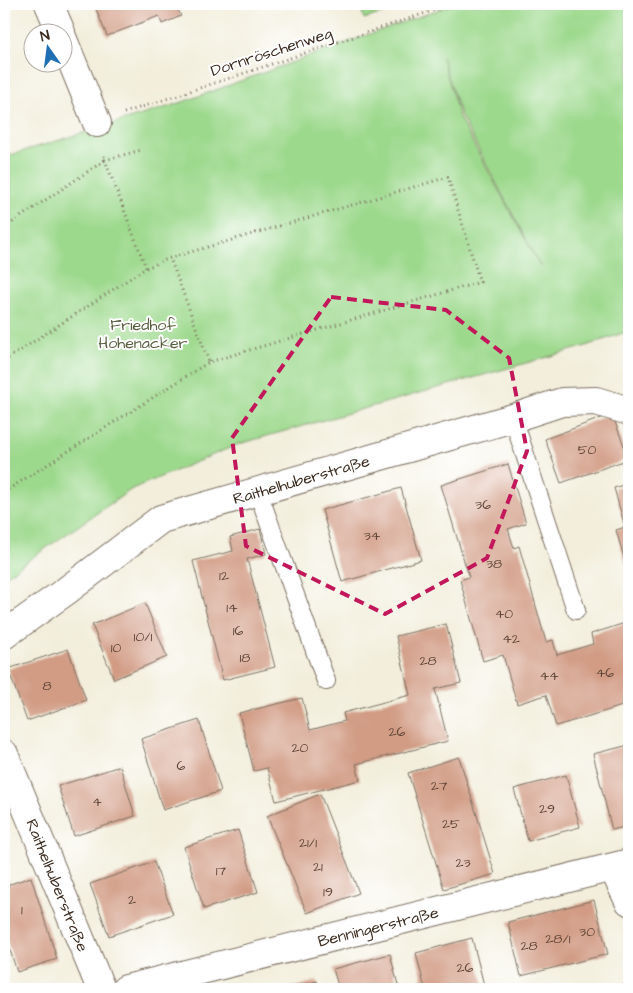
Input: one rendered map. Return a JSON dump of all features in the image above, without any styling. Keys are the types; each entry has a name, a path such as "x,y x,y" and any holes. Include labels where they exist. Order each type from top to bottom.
{"street":[{"path":"49,4 57,22"},
{"path":"72,62 97,123"},
{"name":"Raithelhuberstraße","path":"4,635 161,520 513,418 562,402 596,401 629,411"},
{"name":"Raithelhuberstraße","path":"4,754 101,989"},
{"path":"621,865 629,901"},
{"name":"Benningerstraße","path":"126,989 621,865"}],"lane":[{"path":"513,418 576,610"},
{"path":"258,492 326,680"}],"path":[{"name":"Dornröschenweg","path":"97,123 453,4"},
{"path":"97,123 105,160 146,268"},
{"path":"4,228 105,160 141,150"},
{"path":"4,361 146,268 170,258 448,177 480,282 208,362 4,492"},
{"path":"170,258 208,362"}],"highlighted area":[{"path":"331,297 446,310 509,358 527,451 487,558 385,614 246,546 232,438"}],"green space":[{"path":"360,4 414,4 364,19"},
{"name":"Friedhof Hohenacker","path":"453,4 629,4 629,331 583,347 239,444 132,489 4,577 4,157 174,105","holes":["442,57 460,114 541,268 459,117"]}],"building":[{"path":"94,4 175,4 181,16 162,24 159,16 107,36"},
{"path":"612,414 629,459 561,483 545,439"},
{"path":"508,464 526,523 508,529 514,548 519,546 546,642 553,640 557,655 593,644 591,634 625,623 629,634 629,704 556,726 546,695 517,704 503,655 483,661 460,580 469,577 441,485"},
{"path":"629,483 629,575 616,530 625,527 614,488"},
{"path":"401,488 421,560 342,582 322,510"},
{"path":"260,529 266,554 247,559 275,667 223,680 193,561 233,551 230,537"},
{"path":"145,603 167,657 114,679 92,625"},
{"path":"446,624 461,683 435,689 448,741 356,764 360,780 276,801 267,768 254,771 239,713 302,698 310,730 345,721 343,713 410,695 396,636"},
{"path":"68,649 86,700 27,721 8,669"},
{"path":"199,720 221,791 163,810 141,739"},
{"path":"629,745 629,826 612,830 593,754"},
{"path":"459,757 495,874 444,889 408,773"},
{"path":"120,766 135,816 74,836 58,786"},
{"path":"566,775 580,827 528,841 514,789"},
{"path":"320,794 359,893 307,913 267,816"},
{"path":"238,830 258,892 204,909 184,847"},
{"path":"154,862 173,914 109,936 90,884"},
{"path":"31,877 57,959 17,972 4,931 4,886"},
{"path":"594,900 608,954 521,976 508,922"},
{"path":"472,938 485,989 425,989 416,953"},
{"path":"390,954 399,989 339,989 333,969"},
{"path":"317,981 319,989 286,989"}]}
